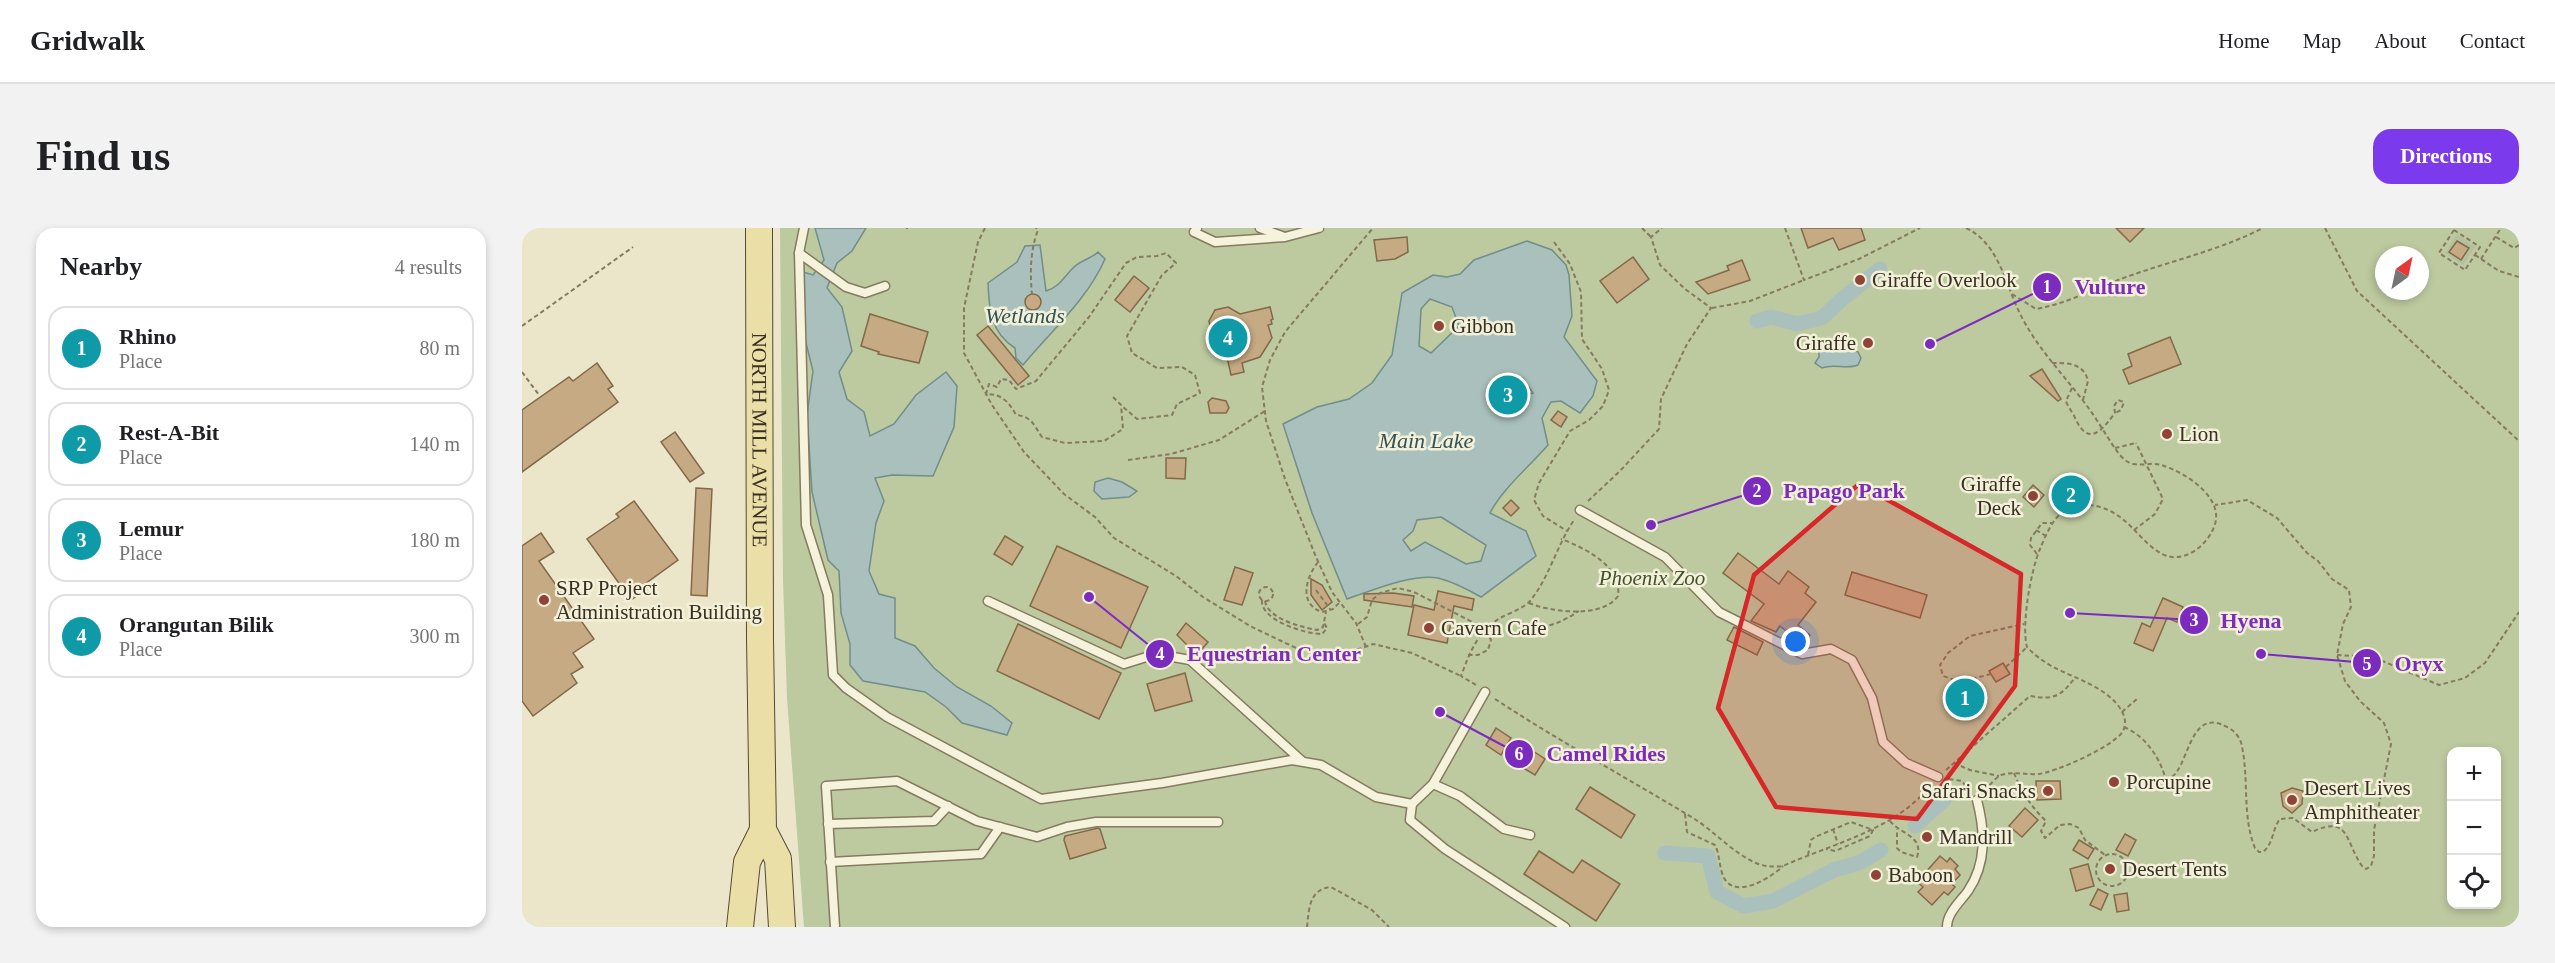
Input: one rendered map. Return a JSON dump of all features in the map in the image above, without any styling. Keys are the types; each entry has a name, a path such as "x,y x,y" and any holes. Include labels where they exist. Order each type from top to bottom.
{"main road":[{"name":"NORTH MILL AVENUE","path":"759,228 763,830 778,859 782,927"},
{"name":"NORTH MILL AVENUE","path":"740,927 747,862 763,830"}],"lane":[{"path":"804,228 800,253 806,525 828,595 833,675 846,688 887,717 1041,799 1162,783 1292,760 1321,765 1376,797 1412,804"},
{"path":"1197,228 1194,232 1215,242 1285,237 1319,228"},
{"path":"1260,228 1285,237"},
{"path":"800,253 846,287 865,293 885,286"},
{"path":"1580,510 1665,557 1719,612 1802,654 1830,649 1852,660 1872,698 1883,742 1906,763 1938,777"},
{"path":"988,601 1124,664 1156,654 1190,660 1302,761"},
{"path":"1485,692 1433,784 1412,804 1410,820 1445,849 1565,927"},
{"path":"834,927 826,786 897,781 977,821 1037,837 1067,827 1096,822 1218,822"},
{"path":"1433,784 1460,796 1504,829 1530,835"},
{"path":"1947,927 1947,919 1970,888 1983,859 1983,822 1977,800"},
{"path":"828,824 933,821 948,806"},
{"path":"830,862 981,854 1000,827"}],"path":[{"path":"985,228 978,242 964,308 964,353 986,394 1024,452 1064,494 1095,517 1114,538 1250,626 1296,648 1340,656 1373,644 1412,652 1461,676 1580,752 1685,813 1756,863 1773,867 1783,866 1873,830 1923,796 1938,777 2030,696 2049,699 2065,691 2074,679"},
{"path":"1032,295 1030,272 1034,241 1038,230 1036,228"},
{"path":"1366,647 1357,624 1332,592 1318,562 1285,479 1265,411 1262,387 1270,360 1285,332 1373,228"},
{"path":"1642,228 1651,237 1660,265 1685,289 1711,308"},
{"path":"1651,237 1662,228"},
{"path":"1785,228 1803,280"},
{"path":"1461,676 1468,655 1492,622 1528,603 1552,563 1561,540 1580,510 1659,429 1661,399 1687,344 1711,308 1750,301 1859,259 1920,228"},
{"path":"1954,763 1970,770 1999,776 2013,772 2039,774 2072,763 2117,739 2124,727 2126,721 2112,699 2100,690 2048,665 2027,647 2024,624 2038,554 2053,523 2063,511 2090,505 2113,512 2153,547 2170,557 2182,556 2196,550 2206,541 2217,517 2215,506 2204,491 2171,468 2149,463 2135,464 2127,461 2115,448 2083,400 2038,347 1996,256 1978,234 1966,228"},
{"path":"2012,294 2036,309 2056,305 2130,276 2223,245 2263,228"},
{"path":"2325,228 2357,291 2519,441"},
{"path":"2481,259 2501,228"},
{"path":"2454,230 2480,247 2475,255 2465,270 2439,253 2454,230"},
{"path":"2495,236 2514,248 2519,245"},
{"path":"1554,242 1570,264 1581,292 1582,339 1602,369 1609,390 1603,406 1589,420 1570,431 1539,483 1534,500 1543,516 1567,531"},
{"path":"522,326 633,247"},
{"path":"986,394 989,384 997,387 1001,379 1009,380 1016,389 1036,381 1089,317 1126,263 1137,258 1166,253 1176,263 1162,275 1126,336 1132,353 1157,368 1182,367 1195,375 1200,393 1177,404 1172,415 1137,419 1113,397"},
{"path":"2475,255 2506,274 2519,277"},
{"path":"2052,363 2074,364 2084,370 2088,381 2083,400"},
{"path":"522,372 539,395"},
{"path":"2072,388 2066,401 2079,428 2092,434 2102,430 2115,412"},
{"path":"986,394 997,394 1010,403 1016,415 1024,415 1033,421 1042,436 1065,443 1104,441 1123,429 1121,405"},
{"path":"1128,460 1171,454 1219,440 1265,411"},
{"path":"2115,448 2136,443 2163,500 2155,514 2134,530"},
{"path":"2124,727 2137,734 2156,753 2165,777 2168,779 2176,775 2190,740 2196,732 2209,724 2224,725 2233,730 2242,746 2244,781 2255,848 2263,852 2271,842 2276,824 2280,819 2293,818 2312,832 2326,825 2337,826 2347,834 2362,866 2368,868 2374,856 2374,830 2391,744 2384,723 2360,701 2345,681 2337,654 2343,624 2351,607 2349,590 2332,579 2277,518 2247,500 2215,506"},
{"path":"2038,554 2030,542 2036,530 2044,522 2053,523"},
{"path":"2036,530 2046,536"},
{"path":"1528,603 1545,610 1588,611 1613,602 1618,596 1617,580 1611,570 1581,547 1561,540"},
{"path":"1318,562 1306,581 1307,599 1319,612 1326,612 1340,602"},
{"path":"1263,601 1273,596 1269,587 1263,587 1259,591 1263,601 1268,609 1288,621 1317,630 1325,627 1326,612"},
{"path":"1357,624 1367,617 1372,600 1380,594 1398,588 1414,592 1486,629 1491,640 1488,650 1479,655 1468,655"},
{"path":"1316,590 1330,610"},
{"path":"1527,626 1537,628 1554,625 1579,610"},
{"path":"2337,654 2373,657 2439,685 2465,678 2485,663 2519,612"},
{"path":"1991,674 1960,682 1950,681 1942,676 1940,665 1948,653 1970,636 2024,624"},
{"path":"2006,667 2027,647"},
{"path":"2122,712 2138,698"},
{"path":"2013,772 2020,787 2046,821 2041,831 2045,838 2060,825 2070,824 2079,828 2085,840 2105,855"},
{"path":"1938,777 1962,782 1977,800 1999,776"},
{"path":"1685,813 1687,832 1713,843 1718,852 1724,877 1731,885 1760,883 1768,880 1783,866"},
{"path":"1890,820 1897,829 1909,834 1915,840 1918,850 1917,857 1901,852 1897,848 1897,829"},
{"path":"1808,855 1811,840 1833,829 1854,822 1873,830"},
{"path":"1833,829 1838,844"},
{"path":"1825,849 1835,851 1870,836 1873,830"},
{"path":"1713,843 1718,836"},
{"path":"2112,853 2122,857 2129,867 2125,882 2113,887 2102,883 2096,871 2100,858 2105,855 2112,853"},
{"path":"1308,927 1309,905 1315,893 1324,887 1331,887 1372,910 1389,927"}],"highlighted area":[{"path":"1859,484 2021,574 2015,686 1917,819 1776,807 1718,708 1754,575"}],"green space":[{"name":"Phoenix Zoo","path":"780,228 2519,228 2519,927 804,927 787,698 783,580"},
{"path":"2457,234 2475,247 2463,265 2445,253"}],"water":[{"path":"815,228 866,228 852,251 837,263 827,288 842,307 852,351 839,372 847,399 864,412 870,436 894,424 916,395 946,372 957,386 954,427 933,476 892,475 875,478 884,501 876,523 869,571 879,594 895,598 895,638 915,646 934,668 957,687 991,706 1012,723 1007,735 962,723 946,707 925,692 863,681 850,665 850,644 841,613 839,571 828,560 812,492 807,415 813,371 802,327 803,272 813,275 824,260"},
{"name":"Main Lake","path":"1527,241 1552,250 1566,265 1569,275 1572,316 1564,337 1597,381 1593,396 1580,413 1561,401 1551,402 1542,418 1548,445 1509,486 1490,513 1526,531 1536,556 1481,597 1449,582 1428,577 1392,584 1347,599 1312,513 1283,424 1317,407 1349,399 1372,383 1392,355 1402,293 1433,275 1447,277 1460,274 1474,260","holes":["1430,299 1452,307 1459,326 1431,353 1419,346 1421,309","1523,378 1533,393 1523,396 1506,411 1498,408 1502,395 1499,384","1441,517 1486,545 1481,561 1466,564 1425,542 1411,551 1403,540 1413,531 1417,520"]},
{"name":"Wetlands","path":"1040,245 1046,291 1057,285 1076,266 1098,252 1105,259 1079,302 1023,365 1016,358 1015,348 996,328 989,302 988,283 1017,262 1025,246"},
{"path":"1822,346 1836,352 1850,348 1858,352 1861,358 1858,365 1822,368 1815,363"},
{"path":"1108,478 1122,482 1137,491 1129,497 1102,499 1094,491 1095,482"}],"building":[{"path":"1801,228 1861,228 1865,240 1839,250 1833,238 1808,248"},
{"path":"2116,228 2144,228 2130,242"},
{"path":"1407,237 1408,252 1395,259 1377,261 1374,240"},
{"path":"2457,241 2469,248 2461,260 2449,252"},
{"path":"1633,257 1649,279 1617,303 1600,281"},
{"path":"1742,260 1750,280 1708,294 1696,282 1729,270 1727,266"},
{"path":"1134,276 1149,288 1130,312 1115,300"},
{"path":"1033,294 1041,302 1033,310 1025,302"},
{"path":"1228,307 1240,314 1270,307 1273,319 1272,324 1268,325 1272,338 1260,357 1242,363 1244,372 1231,375 1224,343 1212,335 1209,321 1215,310"},
{"path":"870,314 928,332 919,363 878,354 879,352 861,346"},
{"path":"988,326 1029,376 1018,385 977,335"},
{"path":"2170,337 2181,364 2129,384 2123,370 2132,366 2128,354"},
{"path":"597,363 613,386 608,389 618,402 522,472 522,410 569,377 573,381"},
{"path":"2042,369 2061,399 2058,401 2030,376"},
{"path":"1212,398 1226,401 1229,408 1226,413 1210,413 1208,402"},
{"path":"1558,411 1567,417 1561,427 1551,420"},
{"path":"675,432 704,473 690,482 661,442"},
{"path":"1166,458 1186,458 1185,479 1166,478"},
{"path":"2079,484 2084,499 2063,506 2059,491"},
{"name":"Giraffe Deck","path":"2033,485 2044,495 2034,507 2023,497"},
{"path":"696,488 712,489 707,596 691,595"},
{"path":"1511,500 1519,508 1511,516 1503,508"},
{"path":"634,501 678,560 645,584 648,588 631,600 587,539 619,517 616,514"},
{"name":"SRP Project Administration Building","path":"541,533 554,552 539,561 594,639 573,653 583,667 571,674 577,683 533,716 522,701 522,546"},
{"path":"1005,536 1023,547 1012,565 994,554"},
{"path":"1057,546 1148,587 1121,648 1030,606"},
{"path":"1738,553 1779,584 1788,571 1809,587 1805,593 1816,602 1798,625 1810,635 1802,644 1780,626 1776,632 1751,621 1764,604 1723,573"},
{"path":"1235,567 1253,573 1242,605 1224,600"},
{"path":"1852,572 1927,595 1920,618 1845,595"},
{"path":"1311,579 1322,585 1332,602 1322,610 1311,595"},
{"path":"1438,591 1474,599 1472,610 1454,606 1447,643 1408,635 1414,605 1434,610"},
{"path":"1393,593 1414,596 1412,607 1364,600 1364,594"},
{"path":"2163,598 2183,607 2177,622 2167,618 2153,651 2134,643 2142,623 2150,627"},
{"path":"1186,623 1208,642 1197,655 1177,635"},
{"path":"1018,624 1121,673 1099,719 997,671"},
{"path":"1734,627 1763,642 1757,655 1727,640"},
{"path":"2003,663 2010,674 1996,682 1989,671"},
{"path":"1185,673 1192,701 1155,711 1147,684"},
{"path":"1496,728 1511,738 1501,755 1486,745"},
{"path":"1530,749 1545,759 1535,775 1520,766"},
{"path":"2036,781 2060,781 2061,799 2037,800"},
{"path":"1590,787 1635,815 1621,838 1576,809"},
{"name":"Desert Lives Amphitheater","path":"2292,788 2303,791 2302,804 2292,813 2283,806 2281,793"},
{"path":"2025,808 2038,820 2022,837 2009,826"},
{"path":"1098,828 1106,848 1070,859 1064,840 1065,836"},
{"path":"2125,834 2136,840 2128,856 2116,850"},
{"path":"2079,840 2094,849 2088,859 2073,850"},
{"path":"1539,851 1573,873 1582,860 1620,884 1596,921 1524,874"},
{"path":"1940,856 1947,862 1950,858 1958,866 1955,869 1960,875 1952,884 1955,887 1948,895 1944,892 1932,905 1918,892 1923,887 1917,882"},
{"path":"2088,864 2094,886 2076,891 2070,869"},
{"path":"2098,889 2108,894 2101,910 2090,905"},
{"path":"2127,893 2129,910 2117,912 2114,895"}],"waterway":[{"path":"1757,321 1771,317 1797,324 1822,318 1880,269"},
{"path":"1915,826 1945,799"},
{"path":"1665,853 1708,856 1717,892 1744,906 1773,901 1834,870 1861,862 1881,850"}],"place":[{"name":"Giraffe Overlook","path":"1860,280"},
{"name":"Gibbon","path":"1439,326"},
{"name":"Orangutan Bilik","path":"1228,338"},
{"name":"Giraffe","path":"1868,343"},
{"name":"Vulture","path":"1930,344"},
{"name":"Lemur","path":"1508,395"},
{"name":"Lion","path":"2167,434"},
{"name":"Rest-A-Bit","path":"2071,495"},
{"name":"Giraffe Deck","path":"2033,496"},
{"name":"Papago Park","path":"1651,525"},
{"name":"Equestrian Center","path":"1089,597"},
{"name":"SRP Project Administration Building","path":"544,600"},
{"name":"Hyena","path":"2070,613"},
{"name":"Cavern Cafe","path":"1429,628"},
{"name":"Oryx","path":"2261,654"},
{"name":"Rhino","path":"1965,698"},
{"name":"Camel Rides","path":"1440,712"},
{"name":"Porcupine","path":"2114,782"},
{"name":"Safari Snacks","path":"2048,791"},
{"name":"Desert Lives Amphitheater","path":"2292,800"},
{"name":"Mandrill","path":"1927,837"},
{"name":"Desert Tents","path":"2110,869"},
{"name":"Baboon","path":"1876,875"}]}
